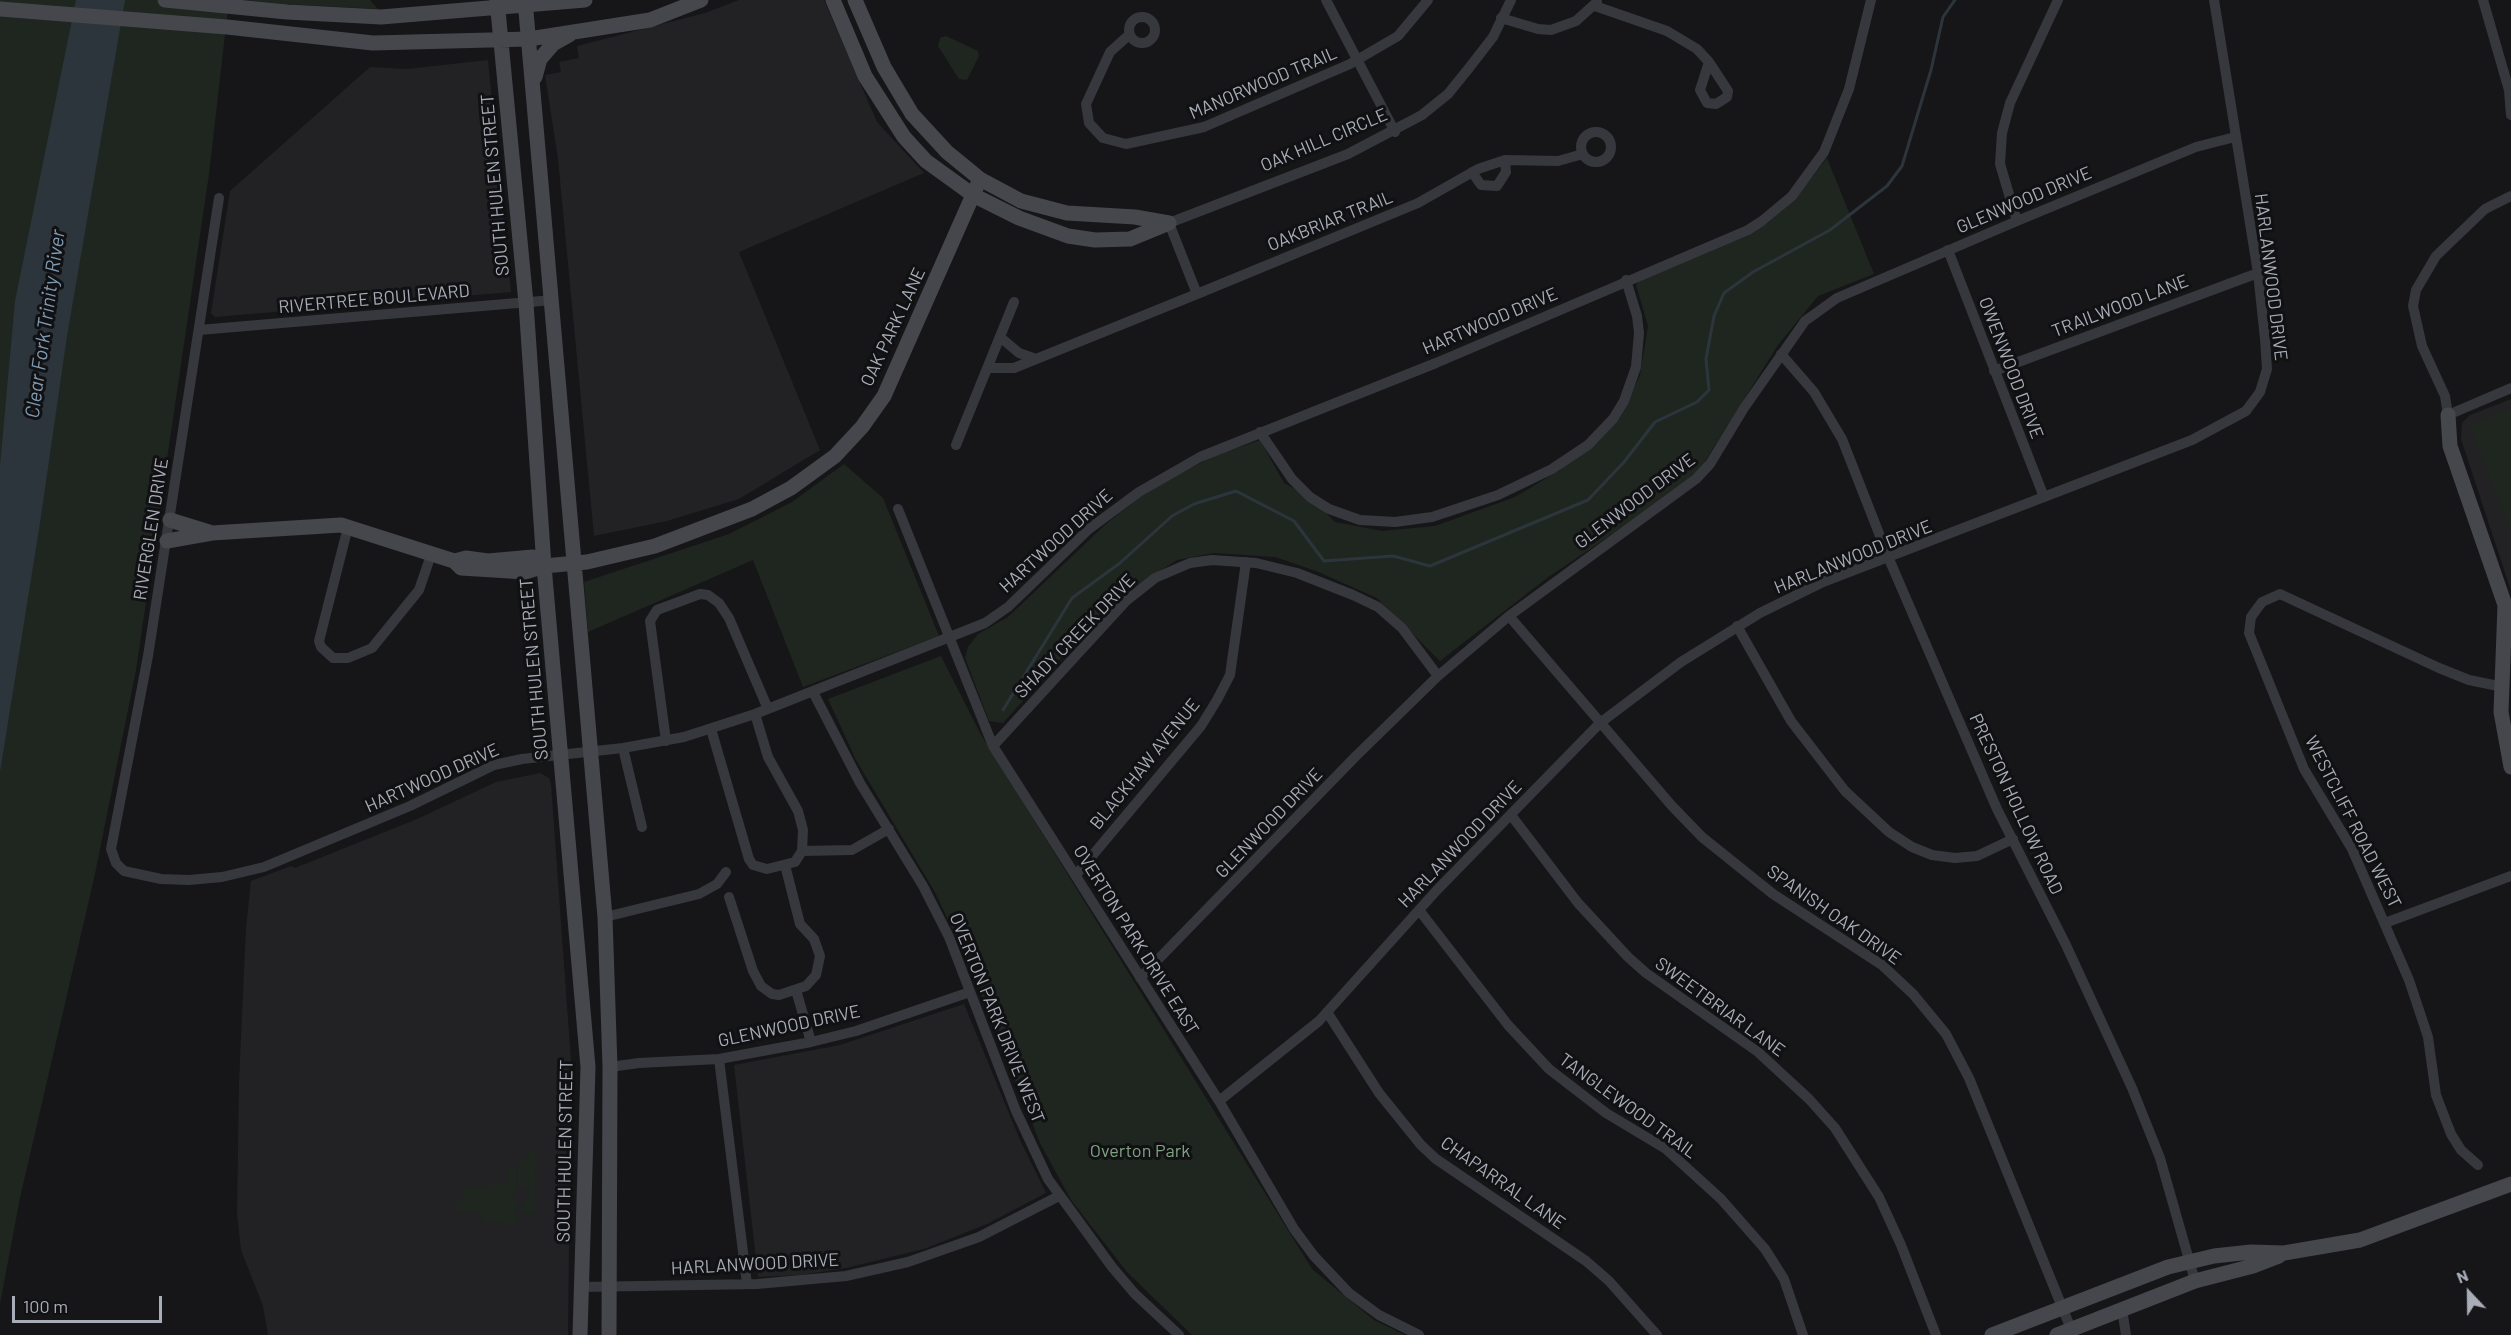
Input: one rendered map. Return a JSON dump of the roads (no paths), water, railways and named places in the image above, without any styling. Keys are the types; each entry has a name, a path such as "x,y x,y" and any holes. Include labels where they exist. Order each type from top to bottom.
{"main road":[{"path":"165,0 381,17 449,12 497,5 585,0"},
{"path":"399,42 400,29 403,24 449,12 471,0"},
{"path":"0,9 226,27 373,43 529,39 650,20 701,0"},
{"name":"OAK HILL CIRCLE","path":"833,0 865,76 904,137 926,161 973,195 1019,218 1068,236 1095,240 1130,239 1169,223"},
{"path":"855,0 884,67 912,114 946,152 980,179 1022,201 1068,213 1136,217 1169,223"},
{"path":"525,3 553,300 573,564 605,917 610,1067 611,1287 609,1335"},
{"name":"SOUTH HULEN STREET","path":"497,5 526,303 544,566 588,1067 579,1335"},
{"path":"533,83 540,59 553,44 573,32"},
{"name":"OAK PARK LANE","path":"167,541 212,533 334,525 348,527 454,561 466,558 488,561 532,557 544,566 573,564 655,546 716,525 791,488 835,456 862,427 884,396 980,179"},
{"path":"2448,415 2450,446 2505,605 2501,712 2511,767"},
{"name":"OAK PARK LANE","path":"170,520 212,533"},
{"path":"585,1028 599,1061 610,1067"},
{"path":"588,1067 596,1069 600,1074 610,1102"},
{"path":"2064,1332 2195,1281 2253,1266 2284,1254 2360,1240 2511,1184"},
{"path":"1992,1335 2143,1274 2189,1261 2251,1252 2284,1254"}],"street":[{"path":"1326,0 1395,132"},
{"name":"MANORWOOD TRAIL","path":"1130,34 1110,52 1086,104 1089,123 1102,138 1126,144 1204,127 1357,60 1398,36 1428,0"},
{"name":"OAK HILL CIRCLE","path":"1169,223 1348,154 1395,132 1422,115 1448,94 1493,37 1511,0"},
{"name":"HARTWOOD DRIVE","path":"116,863 130,873 161,879 202,879 243,873 379,820 494,765 562,753 622,748 666,741 711,729 950,639 985,623 1008,607 1089,529 1138,492 1200,456 1436,363 1626,280 1748,230 1792,196 1824,152 1835,130 1849,89 1871,0"},
{"path":"2017,221 2008,199 2000,164 2002,134 2010,103 2058,0"},
{"name":"HARLANWOOD DRIVE","path":"1219,1101 1327,1012 1419,910 1600,723 1663,674 1737,626 1823,582 1888,559 2192,440 2246,411 2260,392 2267,369 2258,273 2214,0"},
{"path":"2483,0 2510,91 2511,115"},
{"path":"1501,18 1538,29 1551,30 1576,21 1596,3 1667,32 1697,49 1709,62"},
{"name":"GLENWOOD DRIVE","path":"1140,978 1356,756 1438,676 1509,616 1696,479 1710,464 1805,321 1835,299 1948,250 2196,147 2235,137"},
{"name":"OAKBRIAR TRAIL","path":"988,368 1014,368 1418,203 1472,172 1505,160 1558,161 1582,154"},
{"path":"1472,172 1481,185 1497,186 1506,172 1505,160"},
{"path":"2511,196 2485,209 2436,256 2416,290 2414,320 2422,346 2445,396 2448,415 2511,388"},
{"name":"RIVERGLEN DRIVE","path":"116,863 111,849 142,697 219,198"},
{"path":"1169,223 1197,294"},
{"name":"OWENWOOD DRIVE","path":"1948,250 2043,497"},
{"name":"TRAILWOOD LANE","path":"1994,371 2258,273"},
{"path":"1260,432 1292,479 1310,497 1329,509 1360,520 1395,522 1432,517 1498,495 1552,469 1588,445 1613,419 1624,401 1636,367 1639,333 1637,316 1626,280"},
{"name":"RIVERTREE BOULEVARD","path":"199,330 553,300"},
{"path":"956,445 1014,302"},
{"path":"1000,337 1019,353 1036,359"},
{"name":"PRESTON HOLLOW ROAD","path":"1781,354 1814,392 1842,439 1888,559 1997,809 2132,1088 2163,1168 2195,1281"},
{"name":"OVERTON PARK DRIVE EAST","path":"898,509 993,746 1219,1101 1294,1229 1314,1256 1349,1293 1379,1315 1419,1335"},
{"path":"348,527 320,641 321,647 333,658 358,655 372,648 419,590 431,555"},
{"name":"SHADY CREEK DRIVE","path":"993,746 1142,586 1172,569 1190,563 1212,560 1246,562 1297,573 1378,607 1402,628 1438,676"},
{"name":"BLACKHAW AVENUE","path":"1076,875 1201,726 1217,700 1230,675 1246,562"},
{"path":"666,741 650,621 657,610 700,594 708,595 719,603 729,618 768,709"},
{"name":"WESTCLIFF ROAD WEST","path":"2478,1166 2461,1150 2444,1117 2436,1095 2428,1037 2409,980 2352,849 2304,769 2249,633 2251,617 2262,602 2280,594 2439,668 2469,680 2503,687"},
{"name":"SPANISH OAK DRIVE","path":"1509,616 1600,723 1702,837 1773,894 1882,965 1913,994 1946,1034 1970,1078 2062,1306 2064,1332"},
{"path":"1737,626 1791,721 1845,791 1889,832 1912,847 1932,855 1955,858 1977,856 2013,839"},
{"name":"OVERTON PARK DRIVE WEST","path":"813,692 860,783 889,829 949,937 1016,1111 1048,1179 1135,1294 1179,1335"},
{"path":"711,729 746,852 753,865 760,868 795,862 802,846 798,811 768,757 755,714"},
{"path":"622,748 642,827"},
{"name":"SWEETBRIAR LANE","path":"1511,815 1578,903 1628,957 1646,973 1758,1052 1809,1099 1835,1128 1879,1197 1901,1245 1936,1335"},
{"path":"802,846 852,850 889,829"},
{"path":"729,897 757,979 772,994 796,990 812,982 820,966 820,956 814,939 800,924 785,865"},
{"path":"605,917 699,894 717,884 726,872"},
{"path":"2385,923 2511,876"},
{"name":"TANGLEWOOD TRAIL","path":"1419,910 1508,1025 1549,1069 1606,1113 1666,1149 1721,1199 1766,1249 1784,1279 1803,1335"},
{"path":"796,990 811,1042"},
{"name":"GLENWOOD DRIVE","path":"610,1067 639,1062 719,1059 811,1042 856,1031 969,992"},
{"name":"CHAPARRAL LANE","path":"1327,1012 1379,1093 1421,1145 1436,1159 1586,1261 1624,1298 1657,1335"},
{"path":"719,1059 747,1284"},
{"name":"HARLANWOOD DRIVE","path":"581,1287 747,1284 835,1278 908,1262 980,1237 1059,1196"},
{"path":"2122,1309 2126,1335"}],"water":[{"name":"Clear Fork Trinity River","path":"76,0 125,0 67,336 0,772 0,466 15,301"}],"waterway":[{"path":"1003,710 1072,598 1120,563 1172,516 1194,504 1236,491 1294,521 1324,561 1393,556 1430,566 1588,500 1624,462 1655,422 1697,402 1709,390 1706,359 1714,316 1724,293 1753,272 1830,230 1887,186 1902,166 1931,70 1943,17 1955,0"}],"park label":[{"name":"Overton Park","path":"1140,1151"}]}
